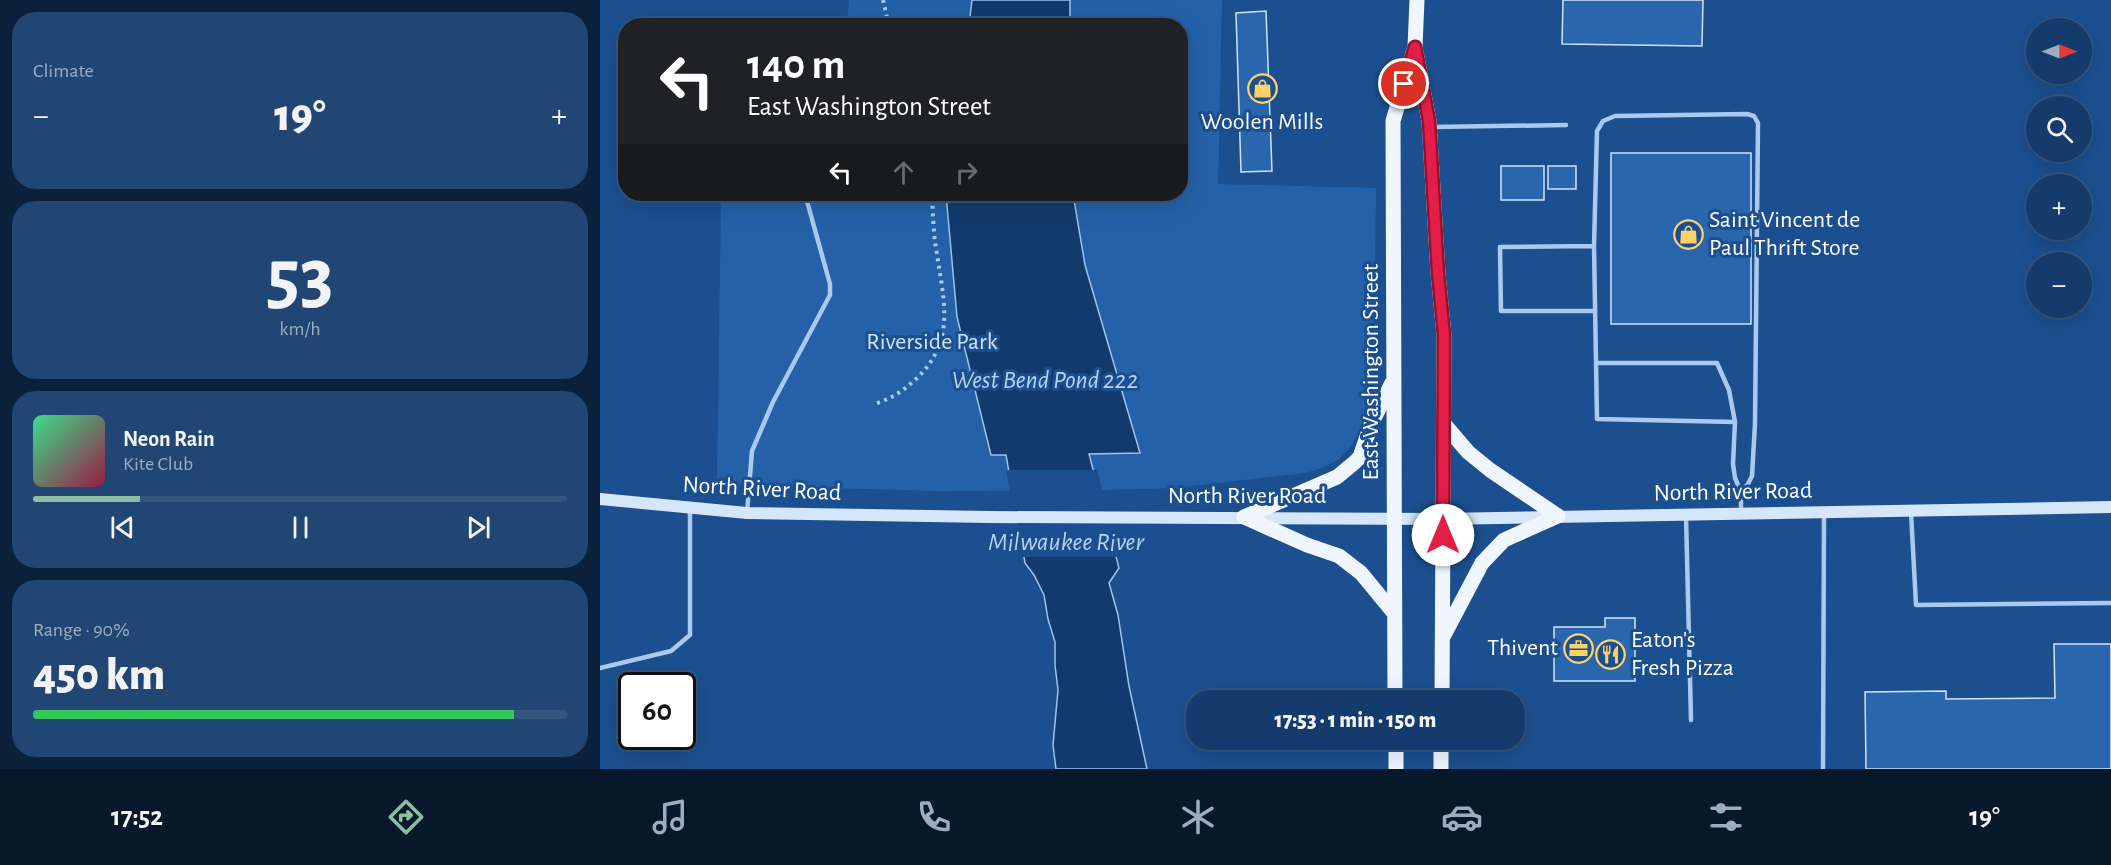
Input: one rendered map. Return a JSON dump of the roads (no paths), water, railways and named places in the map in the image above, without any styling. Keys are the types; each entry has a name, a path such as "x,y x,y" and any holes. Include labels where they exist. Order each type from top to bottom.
{"main road":[{"name":"East Washington Street","path":"1416,0 1415,47 1430,127 1444,335 1442,690"},
{"name":"East Washington Street","path":"1395,690 1393,121 1415,47"},
{"path":"1244,518 1337,477 1354,463 1360,457 1372,422 1393,381"},
{"path":"1444,424 1468,452 1490,470 1558,516"},
{"path":"1442,638 1482,563 1504,540 1558,516"},
{"path":"1244,518 1339,556 1361,573 1394,613"},
{"path":"1396,750 1396,769"},
{"path":"1441,750 1441,769"}],"street":[{"name":"North River Road","path":"600,499 747,513 989,518 1443,519 2111,507"}],"lane":[{"path":"1735,422 1597,419 1594,246 1597,130 1603,121 1615,116 1747,114 1754,116 1758,123 1756,402 1752,476 1742,492"},
{"path":"1430,127 1566,125"},
{"path":"747,513 752,451 755,442 773,402 830,295 830,284 807,201"},
{"path":"1594,246 1500,247 1501,311 1595,311"},
{"path":"1596,363 1717,363 1729,390 1735,422 1733,465 1735,478 1742,492 1741,513"},
{"path":"600,668 671,651 690,635 690,508"},
{"path":"1911,510 1916,605 2111,603"},
{"path":"1823,769 1824,512"},
{"path":"1686,514 1691,720"}],"water":[{"path":"972,0 1070,0 1070,18 970,18"},
{"path":"947,201 1074,201 1085,265 1140,453 1089,454 1119,568 1109,583 1118,615 1129,686 1147,769 1056,769 1053,745 1058,690 1055,642 1044,595 1025,563 1006,455 991,455 957,317"}],"place":[{"name":"Woolen Mills","path":"1262,89"},
{"name":"Saint Vincent de Paul Thrift Store","path":"1688,234"},
{"name":"Thivent","path":"1579,648"},
{"name":"Eaton's Fresh Pizza","path":"1610,654"}],"park label":[{"name":"Riverside Park","path":"932,342"}],"water label":[{"name":"West Bend Pond 222","path":"1045,380"},
{"name":"Milwaukee River","path":"1066,542"}]}
